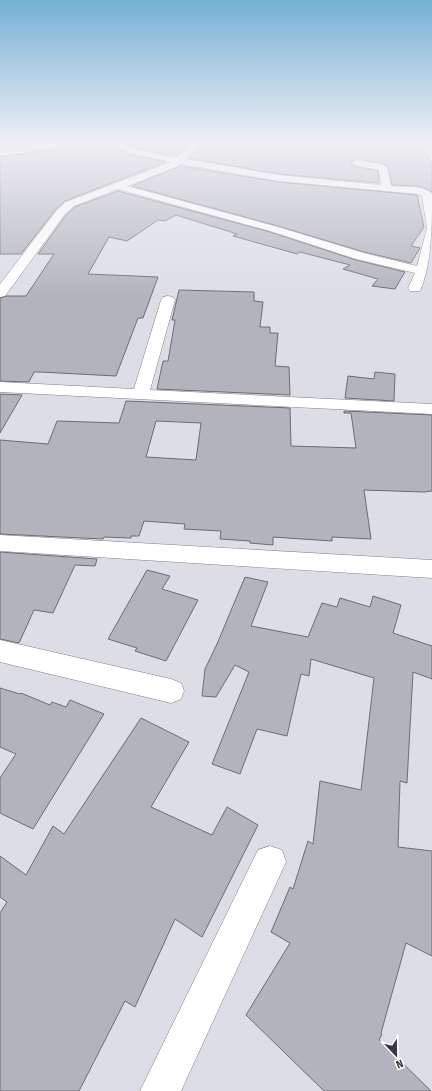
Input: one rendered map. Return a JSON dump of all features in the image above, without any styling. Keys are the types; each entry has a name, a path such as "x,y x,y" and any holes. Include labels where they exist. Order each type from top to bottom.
{"street":[{"path":"0,293 62,212 70,204 94,195"},
{"path":"150,195 274,229 360,256 422,271"},
{"path":"415,288 429,258 432,228 429,195"},
{"path":"141,393 168,300"},
{"path":"0,387 432,409"},
{"path":"0,543 432,569"},
{"path":"0,651 171,691"},
{"path":"160,1091 270,862"}],"building":[{"path":"0,195 81,195 65,201 56,209 21,254 0,254"},
{"path":"107,195 133,195 270,232 356,260 405,272 395,289 372,286 378,279 343,269 350,265 300,252 297,254 233,236 237,234 176,215 165,221 158,220 127,241 109,237 88,274 158,277 143,318 138,318 116,376 34,372 29,382 0,381 0,298 7,296 26,296 54,254 38,254 66,215 75,207"},
{"path":"165,195 417,195 424,227 411,246 420,248 411,263 364,252 278,226"},
{"path":"179,290 254,292 254,301 263,302 260,327 270,327 270,333 278,333 275,366 289,367 290,395 157,389 163,361 168,361 175,320 172,320"},
{"path":"375,372 395,374 394,401 345,398 348,376 374,379"},
{"path":"0,394 22,395 0,433"},
{"path":"126,401 290,408 291,446 356,448 351,413 344,413 344,411 432,415 432,491 364,490 371,539 332,537 332,541 273,537 273,545 250,543 250,541 220,539 221,531 184,529 185,524 144,521 139,536 131,536 131,538 104,537 103,539 0,534 0,440 48,444 57,421 119,423","holes":["156,421 201,423 196,460 146,457"]},
{"path":"0,552 97,559 95,566 75,565 53,613 34,610 19,643 0,639"},
{"path":"147,570 170,576 162,589 198,600 166,661 135,651 137,648 108,639"},
{"path":"245,577 268,582 251,626 308,637 322,603 337,607 340,598 370,607 373,596 401,605 393,633 432,646 432,679 413,672 407,783 400,781 398,847 432,851 432,956 406,943 381,1033 382,1034 379,1040 431,1091 324,1091 246,1015 290,943 271,932 290,887 293,889 308,841 313,844 320,781 361,790 374,678 311,659 309,676 301,674 287,736 257,729 240,774 212,764 249,672 235,665 216,697 202,696 205,669"},
{"path":"0,688 20,694 21,693 50,705 52,702 66,707 70,700 104,714 33,829 0,813 0,778 16,754 0,747"},
{"path":"141,718 189,742 151,807 212,835 227,807 258,825 202,937 175,919 135,1007 125,1001 79,1091 0,1091 0,913 7,902 0,897 0,856 26,875 53,826 64,834"}]}
